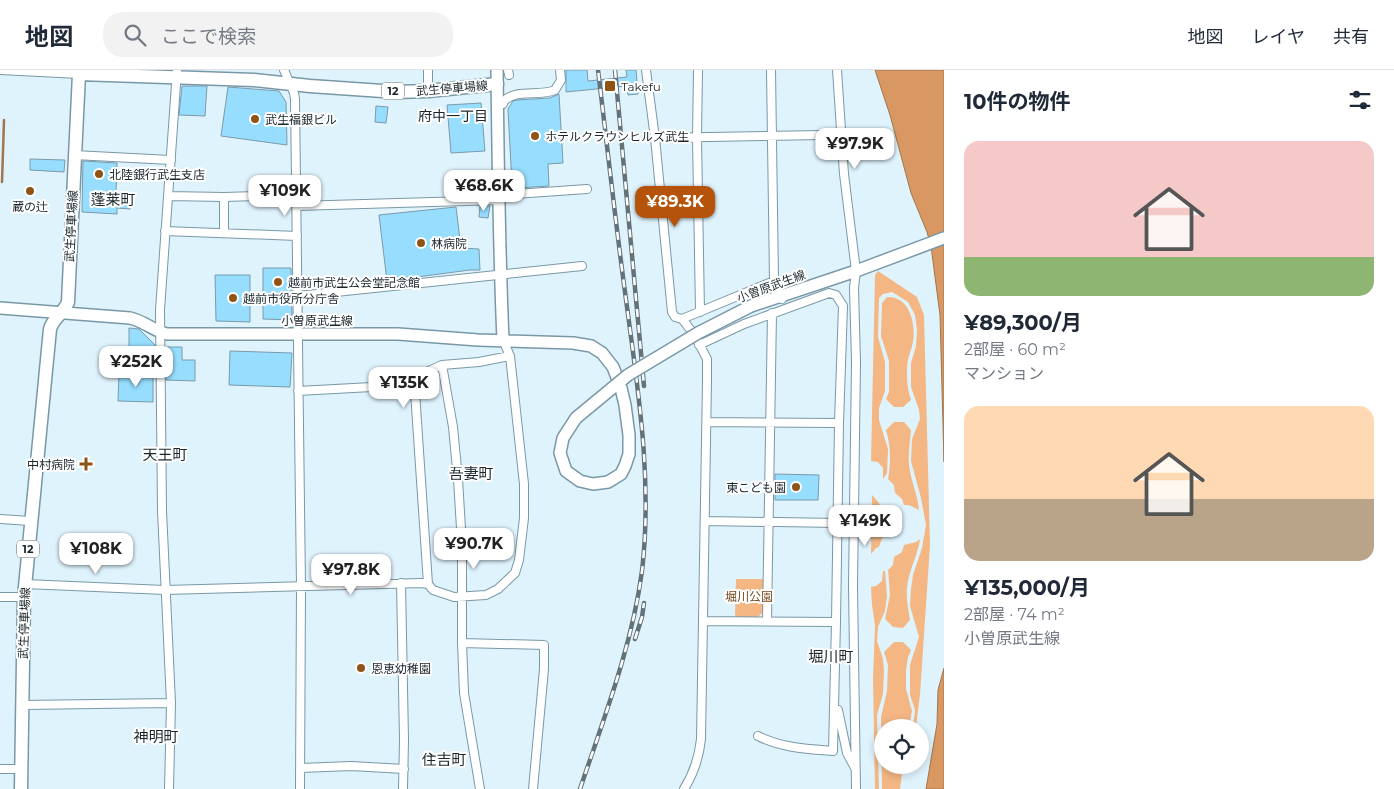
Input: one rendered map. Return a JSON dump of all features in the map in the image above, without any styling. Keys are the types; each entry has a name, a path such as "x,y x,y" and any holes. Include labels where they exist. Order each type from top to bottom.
{"main road":[{"path":"497,70 500,274 503,340"},
{"name":"武生停車場線","path":"21,789 24,597 30,522 50,329 68,302 79,72 177,74 397,92 497,84"},
{"name":"小曽原武生線","path":"0,308 136,319 160,333 167,334 398,334 573,343 591,346 602,353 610,362 621,388 629,435 629,454 621,474 608,482 593,484 580,481 566,470 560,452 563,438 576,418 628,374 698,333 751,306 859,270 944,238"}],"street":[{"path":"0,70 79,72"},
{"path":"284,70 294,92 295,99 301,587 300,789"},
{"path":"428,70 428,91"},
{"path":"504,104 504,100 509,95 549,92 561,87 560,70"},
{"path":"646,70 655,138 672,312 675,317 682,319 694,334 707,359 701,739 695,770 684,789"},
{"path":"698,70 697,137 700,312"},
{"path":"770,70 774,281 786,308"},
{"path":"837,70 844,174 859,270 854,288 856,362 853,587 856,789"},
{"path":"169,789 171,703 162,511 160,310 177,74"},
{"path":"655,138 823,135"},
{"path":"74,155 171,160"},
{"path":"296,206 500,197 587,189"},
{"path":"168,196 296,195"},
{"path":"224,197 224,233"},
{"path":"166,231 297,236"},
{"path":"298,296 582,266"},
{"path":"682,319 774,281"},
{"path":"699,345 744,324 829,293 836,295 841,300 843,306 839,423 834,751 773,744 758,736"},
{"path":"767,621 772,313"},
{"path":"414,376 428,584 433,590 445,595 486,595 498,589 515,572 519,560 524,518 524,484 510,356 503,340"},
{"path":"298,391 390,386 402,383 442,365 479,362 510,356"},
{"path":"442,365 453,427 458,479 463,596 464,693 480,789"},
{"path":"707,422 839,423"},
{"path":"0,519 30,522"},
{"path":"705,521 838,523"},
{"path":"25,584 165,590 401,583 428,584"},
{"path":"401,583 404,789"},
{"path":"0,597 24,597"},
{"path":"704,621 836,622"},
{"path":"462,643 544,645 544,669 533,789"},
{"path":"835,688 842,736 856,771"},
{"path":"22,705 171,703"},
{"path":"301,768 351,766 404,769"},
{"path":"0,769 21,769"}],"green space":[{"path":"878,271 917,297 924,315 930,545 917,719 914,719 915,710 910,695 910,665 919,637 910,606 913,575 922,548 926,525 911,461 912,439 920,419 911,387 911,363 916,346 917,330 915,315 908,302 892,292 883,294 879,298 878,337 885,362 885,391 879,408 879,420 888,449 887,473 883,479 883,468 878,462 871,461 875,275"},
{"path":"887,297 901,301 910,312 912,320 914,335 907,370 911,400 903,407 894,407 886,399 889,392 889,361 881,336 882,303"},
{"path":"894,422 904,422 911,430 909,466 919,510 909,505 904,505 902,499 895,493 894,485 888,479 890,454 886,430"},
{"path":"872,495 879,503 882,512 887,516 885,526 888,534 882,538 879,547 871,554"},
{"path":"920,539 907,586 910,620 903,628 893,627 885,619 890,595 888,570 893,565 894,557 902,552 904,545"},
{"path":"883,571 885,571 887,596 885,611 878,627 877,641 883,659 883,694 877,719 874,719 874,734 873,679 875,625 871,587 876,586 882,581"},
{"name":"堀川公園","path":"736,579 764,579 763,612 758,617 737,617 735,615"},
{"path":"894,642 903,642 911,650 906,670 906,689 912,711 910,719 881,719 887,691 888,665 884,652"},
{"path":"875,774 879,774 879,789 875,789"},
{"path":"882,774 902,774 900,789 882,789"}],"shaded area":[{"path":"875,70 944,70 944,462 940,315 931,246 911,193 890,115"},
{"path":"944,668 944,789 926,789 937,724 938,690"}],"building":[{"path":"566,70 587,70 588,81 627,77 626,70 636,70 638,94 628,95 627,86 566,92"},
{"path":"182,86 207,86 205,116 179,115"},
{"name":"武生福銀ビル","path":"228,87 279,91 286,102 287,145 221,136"},
{"name":"ホテルクラウンヒルズ武生","path":"559,94 563,163 548,164 549,186 518,188 512,185 508,109 513,101 550,98"},
{"path":"481,103 485,151 451,153 447,105"},
{"path":"376,106 388,107 386,123 375,122"},
{"path":"30,159 65,160 64,172 30,170"},
{"path":"83,161 117,163 116,193 131,194 130,209 117,208 117,214 82,212"},
{"path":"480,206 490,206 488,218 479,217"},
{"name":"林病院","path":"456,207 461,248 479,249 480,270 387,281 379,215"},
{"name":"越前市武生公会堂記念館","path":"263,268 291,268 292,320 263,319"},
{"name":"越前市役所分庁舎","path":"215,275 250,275 250,322 216,321"},
{"path":"129,328 139,329 155,345 155,360 129,359"},
{"path":"166,347 182,347 182,360 195,360 195,381 166,380"},
{"path":"230,351 292,353 290,387 229,385"},
{"path":"119,374 153,375 153,402 118,401"},
{"name":"東こども園","path":"775,474 819,475 818,500 775,500"}],"waterway":[{"path":"2,182 4,120"}],"railway":[{"path":"580,789 608,709 631,627 642,571 646,501 639,396 598,70"},
{"path":"615,70 644,386"},
{"path":"635,639 644,603"}],"place":[{"name":"Takefu","path":"610,86"},
{"name":"武生福銀ビル","path":"255,119"},
{"name":"ホテルクラウンヒルズ武生","path":"535,136"},
{"name":"北陸銀行武生支店","path":"99,174"},
{"name":"蔵の辻","path":"30,191"},
{"name":"林病院","path":"421,243"},
{"name":"越前市武生公会堂記念館","path":"278,282"},
{"name":"越前市役所分庁舎","path":"233,298"},
{"name":"中村病院","path":"86,464"},
{"name":"東こども園","path":"796,487"},
{"name":"恩恵幼稚園","path":"361,668"}],"district":[{"name":"府中一丁目","path":"453,116"},
{"name":"蓬莱町","path":"113,199"},
{"name":"天王町","path":"165,454"},
{"name":"吾妻町","path":"471,473"},
{"name":"堀川町","path":"831,656"},
{"name":"神明町","path":"156,736"},
{"name":"住吉町","path":"444,759"}]}
